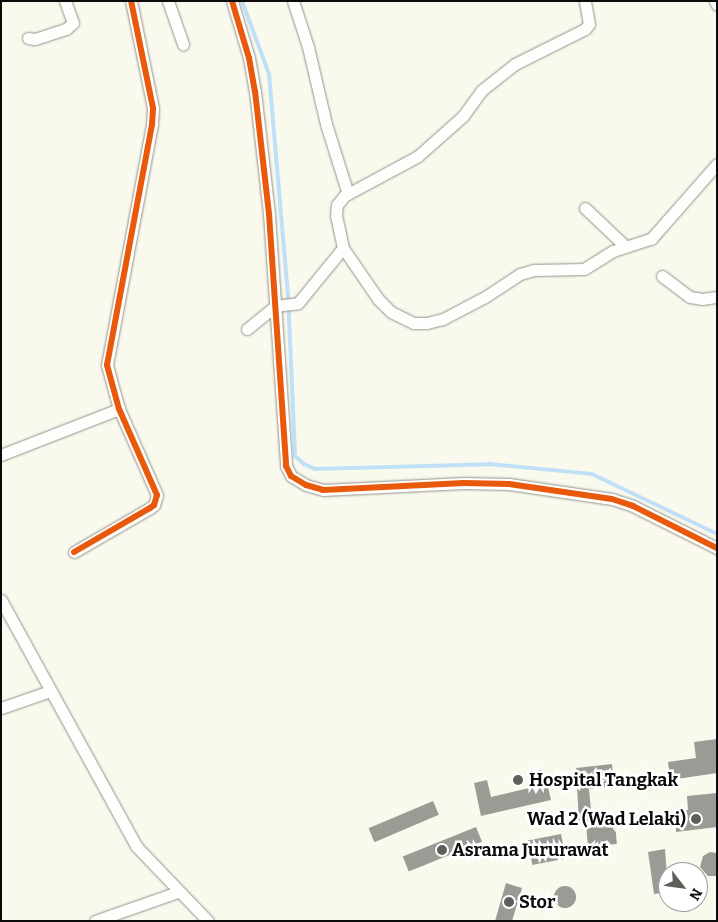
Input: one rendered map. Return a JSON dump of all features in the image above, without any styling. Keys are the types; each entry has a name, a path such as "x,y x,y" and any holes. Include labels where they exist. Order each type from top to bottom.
{"street":[{"path":"28,38 35,39 66,29 73,23 65,1"},
{"path":"74,552 150,508 157,500 156,490 119,409 107,365 151,133 153,108 131,1"},
{"path":"168,1 183,44"},
{"path":"232,1 250,58 255,91 277,306 286,466 291,476 298,482 323,490 464,483 508,484 612,499 632,506 717,548"},
{"path":"293,1 308,47 326,124 348,194"},
{"path":"585,1 589,24 586,30 515,64 482,90 463,116 418,156 348,194 337,205 336,216 343,248 373,293 391,312 414,322 427,323 443,319 485,297 520,274 534,270 584,269 625,246 651,239 717,164"},
{"path":"715,1 717,5"},
{"path":"585,208 625,246"},
{"path":"247,329 277,306 298,303 343,248"},
{"path":"662,276 690,297 702,300 717,297"},
{"path":"1,455 119,409"},
{"path":"1,600 136,846 178,892 208,921"},
{"path":"1,708 50,691"},
{"path":"95,921 178,892"}],"building":[{"path":"717,739 717,773 670,780 668,762 696,758 694,742"},
{"path":"612,764 614,786 589,789 592,821 579,823 576,768"},
{"path":"544,769 551,800 481,816 474,783 487,780 491,797 533,787 530,772"},
{"name":"Wad 2 (Wad Lelaki)","path":"717,793 717,827 676,832 674,811 688,810 687,796"},
{"name":"Asrama Jururawat","path":"433,801 439,815 374,842 369,828"},
{"path":"615,823 617,844 588,846 586,826"},
{"name":"Asrama Jururawat","path":"476,827 482,842 409,871 403,857"},
{"path":"561,834 566,859 532,865 528,840"},
{"path":"665,849 666,862 658,862 658,893 654,894 648,852"},
{"path":"710,852 717,853 717,876 708,876 708,862 701,862 703,856"},
{"name":"Stor","path":"506,883 522,888 512,921 495,921"},
{"path":"565,886 573,889 576,897 573,905 565,908 557,905 554,897 557,889"}],"waterway":[{"path":"242,1 269,74 288,294 295,456 304,464 315,469 489,464 592,474 717,534"}],"cycle path":[{"path":"74,552 150,508 154,505 157,495 119,409 107,365 152,124 153,108 131,1"},
{"path":"232,1 249,58 255,91 269,214 286,466 291,476 306,485 323,490 464,483 509,484 612,499 633,506 717,548"}],"place":[{"name":"Hospital Tangkak","path":"518,780"},
{"name":"Wad 2 (Wad Lelaki)","path":"696,819"},
{"name":"Asrama Jururawat","path":"442,850"},
{"name":"Stor","path":"509,902"}]}
